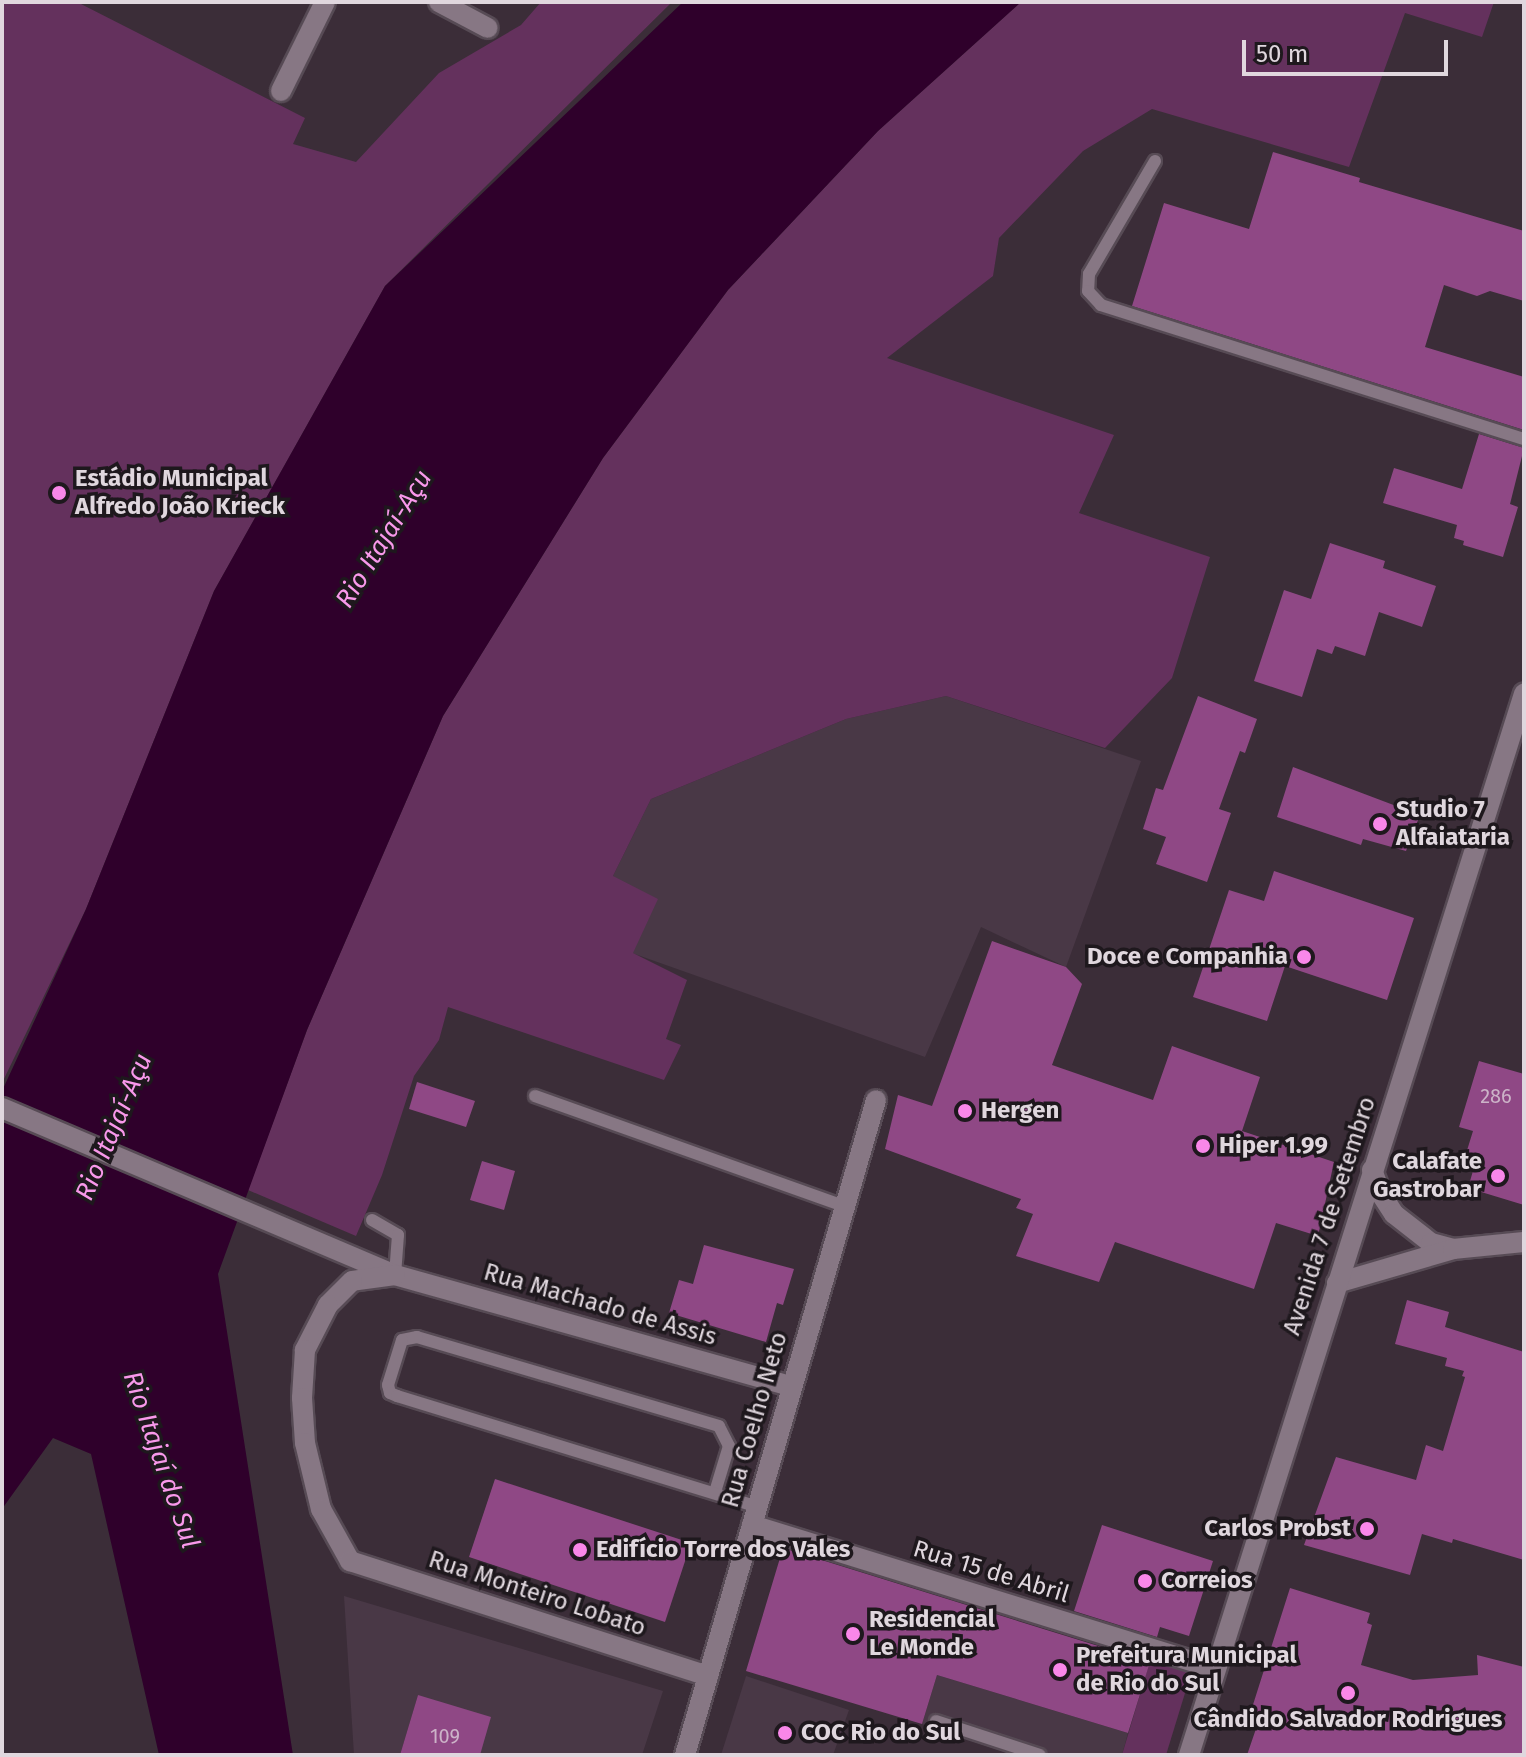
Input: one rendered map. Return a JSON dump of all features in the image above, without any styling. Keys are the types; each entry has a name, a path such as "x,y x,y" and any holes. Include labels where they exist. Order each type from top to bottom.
{"street":[{"path":"281,91 325,2"},
{"path":"439,2 488,28"},
{"name":"Avenida 7 de Setembro","path":"1189,1755 1524,694"},
{"name":"Rua Coelho Neto","path":"685,1755 876,1100"},
{"name":"Rua Machado de Assis","path":"2,1108 395,1275 791,1386"},
{"path":"1372,1170 1381,1194 1394,1214 1431,1243 1453,1249"},
{"path":"1337,1283 1453,1249 1524,1242"},
{"name":"Rua Monteiro Lobato","path":"395,1275 352,1281 328,1305 305,1350 302,1398 305,1443 321,1509 350,1561 708,1676"},
{"name":"Rua 15 de Abril","path":"754,1516 1214,1668"}],"lane":[{"path":"1155,161 1089,274 1088,291 1101,305 1524,439"},
{"path":"535,1096 844,1206"},
{"path":"372,1220 398,1235 395,1275"},
{"path":"715,1492 729,1446 719,1426 417,1337 402,1340 388,1385 390,1393 715,1492 754,1516"},
{"path":"936,1721 1040,1755"}],"shaded area":[{"path":"2,2 77,2 305,118 293,144 356,162 439,73 521,25 541,2 672,2 385,286 214,591 86,909 2,1083"},
{"path":"1021,2 1494,2 1482,37 1405,13 1349,167 1152,109 1083,151 999,238 993,276 887,358 1114,435 1079,513 1210,557 1172,678 1105,748 946,696 846,719 651,799 613,876 658,899 633,953 687,980 666,1039 681,1045 664,1080 448,1007 439,1040 414,1076 382,1175 356,1236 248,1190 307,1030 443,716 603,458 728,290 878,131"},
{"path":"946,696 1141,761 1066,967 981,927 925,1057 632,953 613,876 651,799 846,719"},
{"path":"344,1596 663,1691 642,1755 480,1755 418,1695 400,1755 354,1755"},
{"path":"1152,1654 1193,1667 1166,1755 1122,1755"},
{"path":"937,1675 1128,1733 1122,1755 1021,1755 922,1724"},
{"name":"COC Rio do Sul","path":"746,1676 849,1710 833,1755 721,1755"}],"water":[{"path":"683,2 1021,2 878,131 728,290 603,458 443,716 307,1030 218,1274 293,1755 159,1755 91,1454 53,1438 2,1509 2,1091 86,909 214,591 385,286"}],"building":[{"path":"1273,152 1360,178 1359,182 1524,231 1524,301 1490,291 1477,296 1444,285 1425,347 1524,377 1524,430 1132,306 1164,203 1249,229"},
{"path":"1479,434 1524,448 1510,504 1518,507 1503,557 1463,545 1464,541 1454,538 1457,525 1383,503 1394,468 1462,489"},
{"path":"1330,543 1385,561 1383,568 1436,586 1422,627 1379,612 1365,656 1335,646 1332,654 1317,649 1302,697 1254,681 1284,590 1311,599"},
{"path":"1198,696 1257,719 1245,753 1240,751 1219,809 1231,813 1207,882 1156,864 1166,837 1143,829 1156,788 1163,790"},
{"path":"1293,767 1420,815 1406,851 1363,839 1361,845 1277,817"},
{"name":"Doce e Companhia","path":"1274,871 1414,918 1387,1000 1285,966 1267,1021 1193,997 1229,890 1264,901"},
{"name":"Hergen","path":"992,941 1066,967 1082,984 1052,1065 1153,1100 1172,1046 1260,1077 1242,1131 1334,1162 1318,1236 1276,1223 1254,1289 1115,1242 1099,1282 1016,1256 1033,1214 1016,1208 1021,1199 885,1149 898,1095 932,1106"},
{"path":"1479,1061 1524,1074 1524,1205 1468,1188 1475,1164 1464,1160 1473,1131 1459,1127"},
{"path":"417,1082 475,1101 466,1127 409,1109"},
{"path":"482,1161 515,1171 504,1210 470,1200"},
{"path":"704,1245 794,1269 783,1305 777,1303 766,1342 669,1313 679,1280 693,1284"},
{"path":"1407,1300 1449,1312 1445,1327 1524,1352 1524,1560 1453,1539 1452,1543 1422,1534 1410,1575 1304,1545 1336,1457 1416,1480 1426,1445 1443,1451 1465,1377 1462,1376 1464,1371 1445,1366 1447,1358 1395,1344"},
{"name":"Edifício Torre dos Vales","path":"495,1479 691,1543 665,1622 469,1557"},
{"name":"Correios","path":"1102,1525 1213,1561 1189,1636 1160,1627 1157,1637 1074,1611"},
{"name":"Residencial Le Monde","path":"783,1548 1150,1662 1128,1733 937,1675 922,1724 746,1671"},
{"path":"1290,1588 1370,1613 1367,1623 1372,1625 1361,1665 1413,1680 1478,1675 1477,1655 1524,1667 1524,1755 1247,1755 1259,1720 1251,1711"},
{"path":"418,1695 491,1717 480,1755 400,1755"}],"place":[{"name":"Estádio Municipal Alfredo João Krieck","path":"59,493"},
{"name":"Studio 7 Alfaiataria","path":"1380,824"},
{"name":"Doce e Companhia","path":"1304,957"},
{"name":"Hergen","path":"965,1111"},
{"name":"Hiper 1.99","path":"1203,1146"},
{"name":"Calafate Gastrobar","path":"1498,1176"},
{"name":"Carlos Probst","path":"1367,1529"},
{"name":"Edifício Torre dos Vales","path":"580,1550"},
{"name":"Correios","path":"1145,1581"},
{"name":"Residencial Le Monde","path":"853,1634"},
{"name":"Prefeitura Municipal de Rio do Sul","path":"1060,1670"},
{"name":"Cândido Salvador Rodrigues","path":"1348,1693"},
{"name":"COC Rio do Sul","path":"785,1733"}],"water label":[{"name":"Rio Itajaí-Açu","path":"384,539"},
{"name":"Rio Itajaí-Açu","path":"114,1127"},
{"name":"Rio Itajaí do Sul","path":"161,1460"}]}
